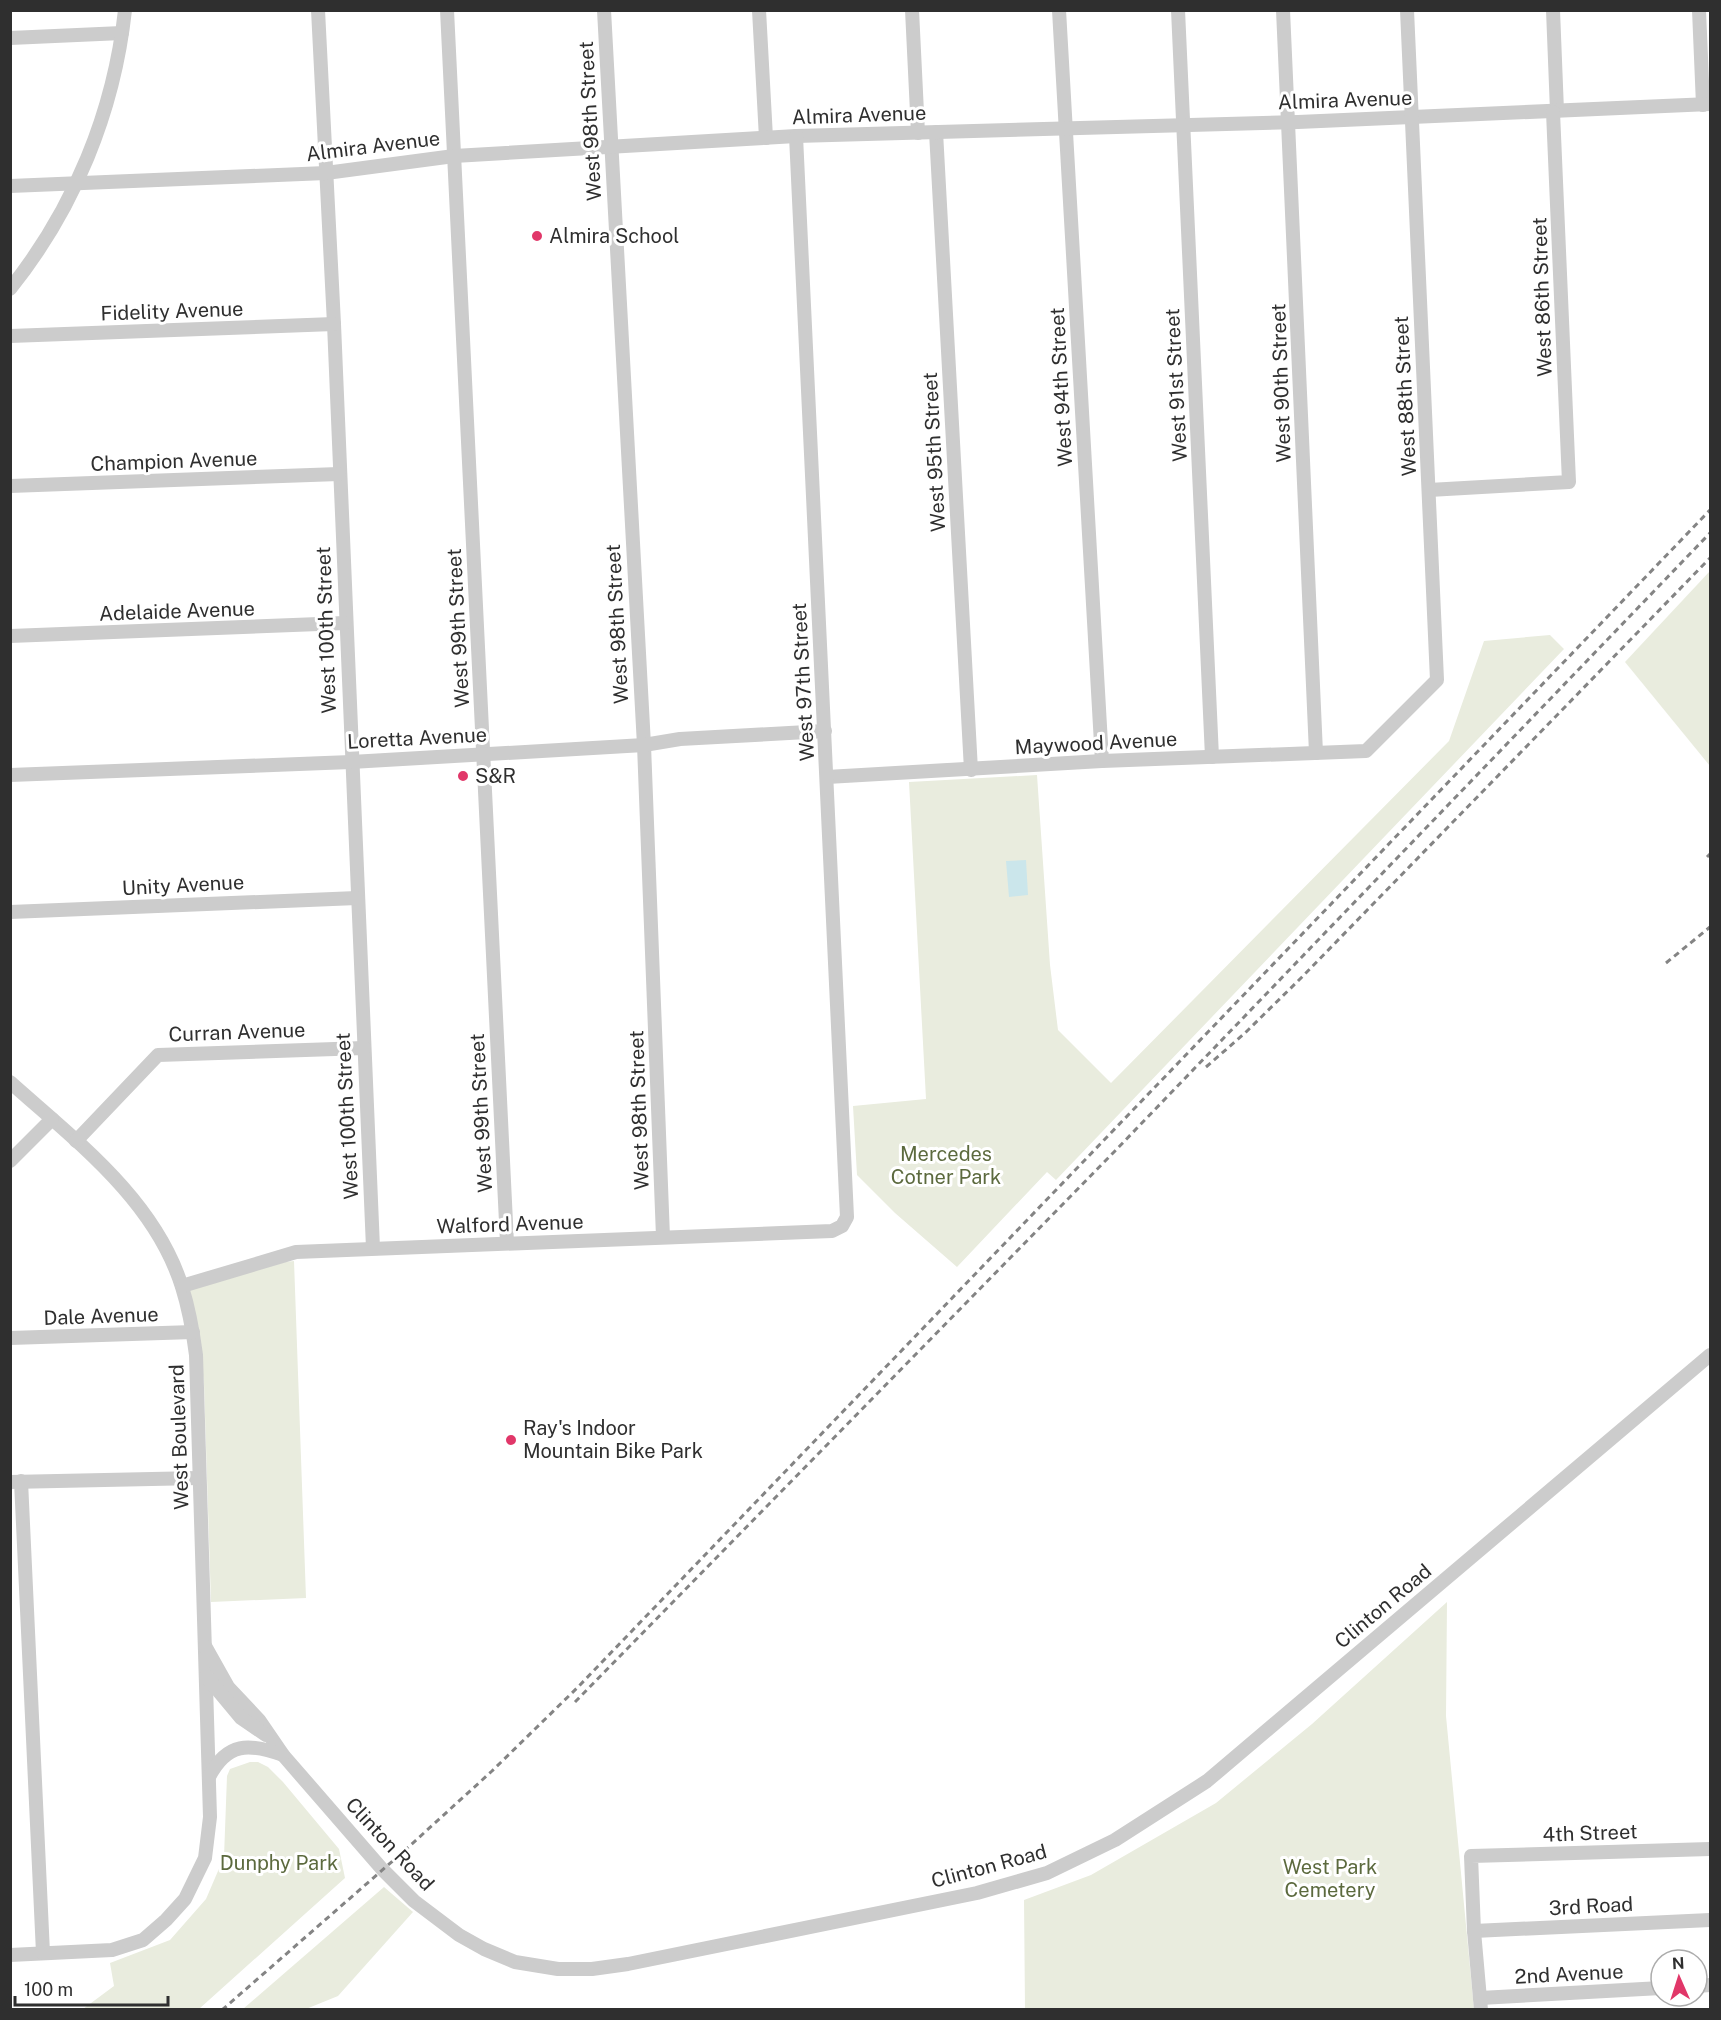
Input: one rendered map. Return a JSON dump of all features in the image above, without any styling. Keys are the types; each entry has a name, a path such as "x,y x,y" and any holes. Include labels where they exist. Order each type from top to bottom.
{"street":[{"path":"10,289 34,258 66,203 101,126 116,66 125,10"},
{"name":"West 100th Street","path":"318,10 334,324 373,1248"},
{"name":"West 99th Street","path":"447,10 507,1244"},
{"name":"West 98th Street","path":"604,10 644,745 663,1237"},
{"path":"759,10 766,138"},
{"path":"912,10 918,133"},
{"name":"West 94th Street","path":"1059,10 1102,761"},
{"name":"West 91st Street","path":"1178,10 1212,757"},
{"name":"West 90th Street","path":"1283,10 1316,753"},
{"name":"West 88th Street","path":"1366,751 1437,680 1407,10"},
{"name":"West 86th Street","path":"1429,490 1569,482 1553,10"},
{"path":"1699,10 1707,105"},
{"path":"10,38 122,33"},
{"name":"Almira Avenue","path":"10,186 326,173 454,156 796,136 1289,122 1707,105"},
{"name":"West 95th Street","path":"936,132 972,770"},
{"name":"West 97th Street","path":"796,136 847,1217 842,1226"},
{"name":"Fidelity Avenue","path":"10,336 334,324"},
{"name":"Champion Avenue","path":"10,486 339,474"},
{"name":"Adelaide Avenue","path":"10,636 345,623"},
{"name":"Loretta Avenue","path":"10,775 351,762 644,745 680,740 825,731"},
{"name":"Maywood Avenue","path":"827,777 1102,761 1366,751"},
{"name":"Unity Avenue","path":"10,912 357,898"},
{"name":"Curran Avenue","path":"76,1141 158,1054 364,1048"},
{"name":"West Boulevard","path":"10,1082 108,1171 139,1207 164,1244 182,1286 196,1355 210,1817 205,1858 185,1899 143,1940 112,1950 10,1955"},
{"path":"10,1161 52,1119"},
{"name":"Walford Avenue","path":"182,1286 296,1252 832,1231 842,1226"},
{"name":"Dale Avenue","path":"10,1338 193,1332"},
{"name":"Clinton Road","path":"205,1646 223,1690 241,1718 270,1737 382,1869 414,1901 459,1935 515,1962 558,1969 592,1969 628,1964 977,1893 1047,1873 1115,1840 1207,1781 1710,1355"},
{"path":"43,1953 16,1482 199,1478"},
{"name":"Clinton Road","path":"206,1676 223,1690"},
{"path":"208,1779 216,1764 224,1756 243,1747 254,1746 283,1755"},
{"name":"4th Street","path":"1474,1931 1471,1856 1710,1849"},
{"name":"3rd Road","path":"1474,1931 1710,1920"},
{"path":"1474,1931 1480,2004"},
{"name":"2nd Avenue","path":"1480,2004 1649,1989"}],"green space":[{"path":"1710,571 1710,766 1625,662"},
{"name":"Mercedes Cotner Park","path":"1550,635 1564,649 1056,1180 1047,1172 957,1267 895,1213 857,1175 853,1106 926,1099 909,782 1037,775 1050,965 1058,1030 1111,1083 1449,741 1484,641"},
{"path":"294,1261 306,1598 211,1602 204,1384 199,1339 189,1290"},
{"name":"West Park Cemetery","path":"1447,1602 1446,1716 1474,2009 1025,2009 1024,1900 1091,1875 1216,1803 1312,1724"},
{"name":"Dunphy Park","path":"250,1762 258,1762 268,1767 339,1849 345,1878 199,2009 83,2009 114,1986 110,1963 170,1940 206,1899 224,1857 227,1776 230,1769"},
{"path":"384,1887 413,1912 338,1996 306,2009 243,2009"}],"water":[{"path":"1026,860 1028,895 1009,897 1006,861"}],"railway":[{"path":"222,2010 403,1852 492,1771 578,1687 1710,510"},
{"path":"575,1702 1114,1152 1710,533"},
{"path":"1206,1067 1245,1033 1302,977 1710,558"},
{"path":"1707,857 1710,854"},
{"path":"1666,963 1710,927"}],"place":[{"name":"Almira School","path":"537,236"},
{"name":"S&R","path":"463,776"},
{"name":"Ray's Indoor Mountain Bike Park","path":"511,1440"}]}
